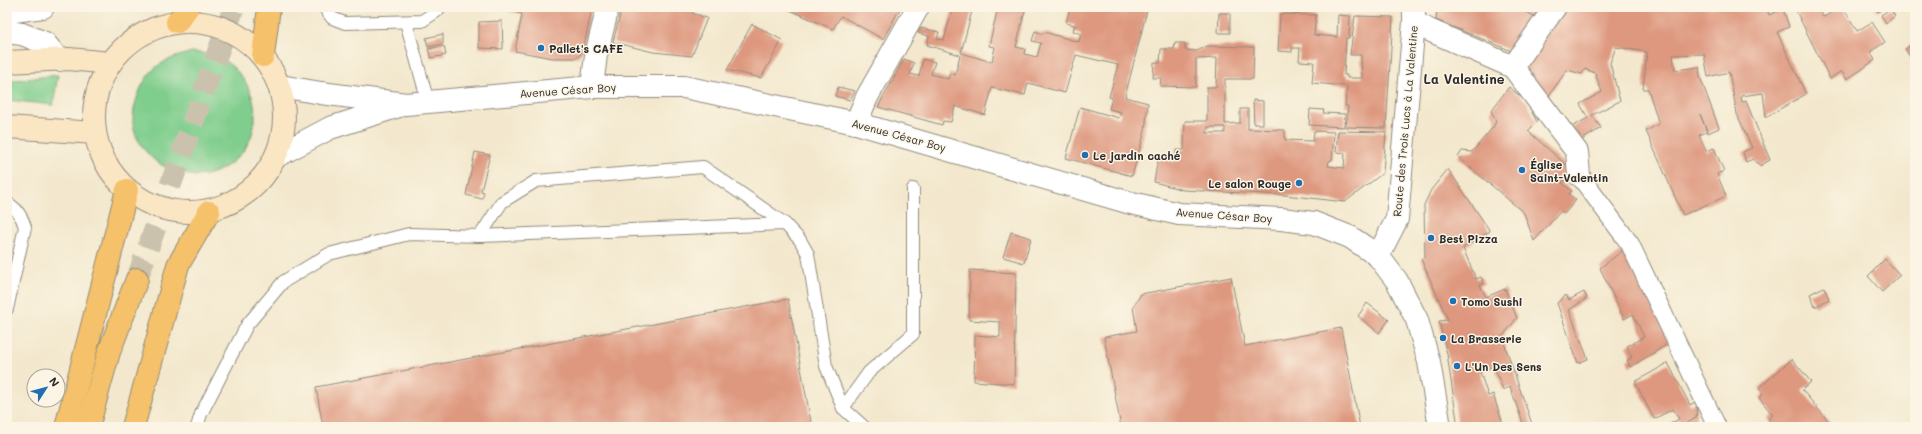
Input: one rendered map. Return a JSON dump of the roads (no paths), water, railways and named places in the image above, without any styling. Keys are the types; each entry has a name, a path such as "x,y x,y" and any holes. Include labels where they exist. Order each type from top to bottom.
{"main road":[{"path":"263,56 268,7"},
{"path":"183,15 239,35 263,56 273,70 280,86 285,109 284,133 277,156 261,182 238,201 209,212 180,213 151,206 126,190 106,164 95,133 95,103 99,85 110,63 128,43 151,29 183,15"},
{"path":"7,62 69,59 110,63"},
{"path":"7,127 95,133"},
{"path":"66,427 126,190"},
{"path":"133,427 178,264 209,212"},
{"path":"88,427 109,352 137,279 122,360 104,427"}],"street":[{"path":"7,12 43,7"},
{"path":"592,86 596,55 608,7"},
{"path":"856,123 867,98 918,7"},
{"path":"1513,68 1555,7"},
{"path":"1414,15 1429,30 1513,68 1577,152 1579,175 1630,244 1717,427"},
{"name":"Route des Trois Lucs à La Valentine","path":"1378,256 1397,219 1414,15"},
{"path":"7,32 22,34 45,43 59,60"},
{"name":"Avenue César Boy","path":"280,86 320,93 406,104"},
{"name":"Avenue César Boy","path":"277,156 330,128 406,104 592,86 684,87 856,123 1127,202 1172,212 1281,219 1314,223 1350,237 1378,256 1397,281 1417,320 1429,362 1440,427"}],"lane":[{"path":"324,7 332,18 345,23 422,21 438,8"},
{"path":"406,22 428,102"},
{"path":"480,236 502,202 536,181 703,167 785,224 800,240 808,254 826,366 842,408 864,427"},
{"path":"842,408 869,372 913,334 913,188"},
{"path":"7,203 12,205 21,216 25,227 7,308"},
{"path":"197,427 201,414 247,325 283,282 329,254 409,234 480,236 785,224"}],"tunnel":[{"path":"137,279 234,7"}],"place":[{"name":"Pallet's CAFE","path":"541,48"},
{"name":"Le jardin caché","path":"1085,155"},
{"name":"Église Saint-Valentin","path":"1522,170"},
{"name":"Le salon Rouge","path":"1299,183"},
{"name":"Best Pizza","path":"1431,238"},
{"name":"Tomo Sushi","path":"1453,301"},
{"name":"La Brasserie","path":"1443,338"},
{"name":"L'Un Des Sens","path":"1457,366"}],"district":[{"name":"La Valentine","path":"1464,78"}]}
